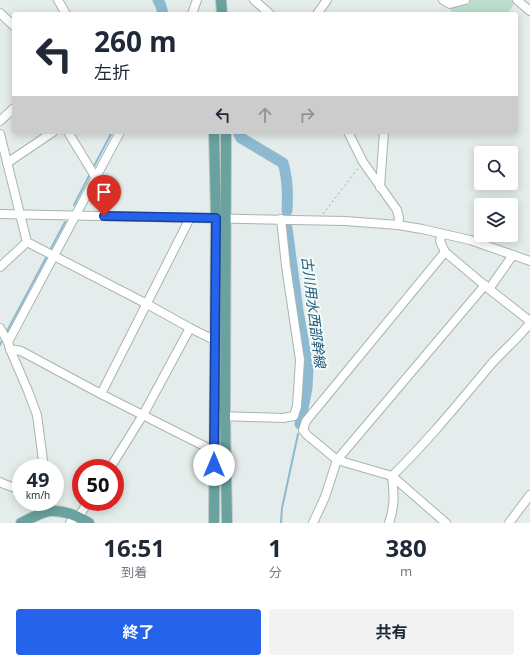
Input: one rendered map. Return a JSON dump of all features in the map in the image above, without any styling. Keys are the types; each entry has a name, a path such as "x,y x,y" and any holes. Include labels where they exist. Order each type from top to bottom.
{"main road":[{"path":"216,0 216,12"},
{"path":"221,0 222,12"},
{"path":"214,134 216,218 214,340 227,523"},
{"path":"214,523 214,451 220,416 226,218 226,134"},
{"path":"21,523 41,511"},
{"path":"62,511 79,516 89,523"}],"street":[{"path":"58,0 65,12"},
{"path":"193,12 197,0"},
{"path":"254,0 268,12"},
{"path":"318,12 327,0"},
{"path":"444,0 450,4 465,0"},
{"path":"517,0 530,11"},
{"path":"0,12 12,24"},
{"path":"0,121 12,110"},
{"path":"0,134 27,242 214,340"},
{"path":"7,164 50,134"},
{"path":"69,134 95,177"},
{"path":"8,344 51,255 76,215 119,134"},
{"path":"349,134 362,162 397,210 399,218 398,225"},
{"path":"380,187 384,134"},
{"path":"0,214 318,220 398,225 470,240 530,261"},
{"path":"101,394 190,218"},
{"path":"220,416 283,418 294,416 297,406 300,360 286,266 281,219"},
{"path":"392,476 451,413 490,366 530,322 445,252 440,241 442,234"},
{"path":"0,267 27,242"},
{"path":"445,252 306,421 303,430 338,460 392,476 446,523"},
{"path":"313,523 325,497 338,460 513,255"},
{"path":"116,459 143,415 190,328"},
{"path":"1,330 28,391 36,415 43,459"},
{"path":"8,344 101,394 214,451"},
{"path":"389,523 394,509 392,476"},
{"path":"0,482 12,487"},
{"path":"509,523 530,495"},
{"path":"70,523 79,516 82,511"}],"path":[{"path":"318,220 362,162"}],"green space":[{"path":"467,0 513,0 515,2 509,12 451,12 450,7"}],"waterway":[{"name":"古川用水西部幹線","path":"158,0 162,12"},
{"path":"93,168 111,134"},
{"name":"古川用水西部幹線","path":"239,134 241,138 283,163 286,175 288,199 287,211"},
{"path":"74,205 90,174"},
{"path":"49,252 65,222"},
{"name":"古川用水西部幹線","path":"287,228 298,311 308,367 307,388 300,424"},
{"path":"6,333 47,256"},
{"path":"0,345 3,339"},
{"name":"古川用水西部幹線","path":"281,523 282,508 298,434"}],"route":[{"path":"104,216 216,218 214,465"}]}
